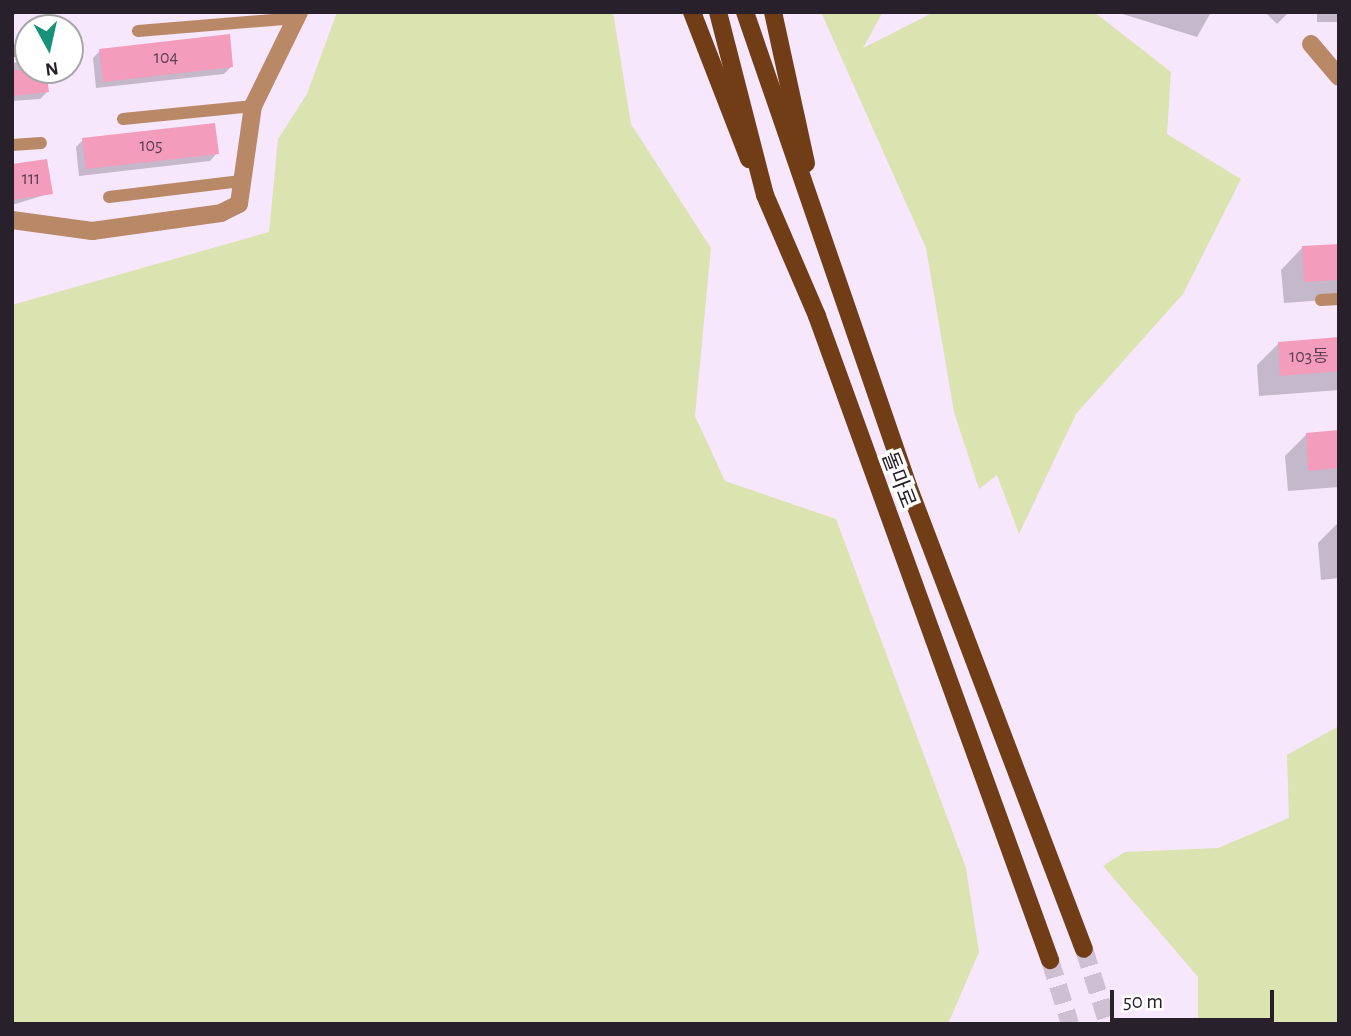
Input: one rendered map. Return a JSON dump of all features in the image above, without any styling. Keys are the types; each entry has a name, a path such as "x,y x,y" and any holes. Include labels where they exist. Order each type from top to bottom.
{"main road":[{"path":"692,12 765,195"},
{"name":"돌마로","path":"718,12 765,195 817,316 1050,960"},
{"name":"돌마로","path":"746,12 913,498 1084,949"},
{"path":"774,12 817,221"}],"street":[{"path":"12,220 38,220 65,232 150,225 221,213 239,204 253,106 298,15"},
{"path":"1311,44 1339,77"}],"lane":[{"path":"138,31 298,15"},
{"path":"123,119 253,106"},
{"path":"12,145 41,143"},
{"path":"109,197 242,181"},
{"path":"1321,300 1339,299"}],"green space":[{"path":"337,12 613,12 631,124 711,248 695,416 725,481 836,519 966,868 979,952 948,1024 12,1024 12,305 269,232 278,139 307,94"},
{"path":"821,12 883,12 863,48 934,12 1094,12 1171,72 1167,134 1241,179 1183,294 1076,414 1019,534 997,475 979,489 954,412 926,248"},
{"path":"1339,726 1339,1024 1198,1024 1198,977 1103,866 1125,852 1218,848 1289,818 1287,755"}],"building":[{"path":"230,34 233,67 103,82 99,49"},
{"path":"12,70 14,84 48,84 49,92 12,96"},
{"path":"215,123 219,154 86,169 82,138"},
{"path":"47,159 53,194 12,200 12,164"},
{"path":"1339,244 1339,280 1304,282 1302,246"},
{"path":"1339,337 1339,371 1280,376 1278,342"},
{"path":"1339,430 1339,468 1308,471 1306,433"}],"tunnel":[{"path":"1084,949 1108,1024"},
{"path":"1050,960 1070,1024"}]}
